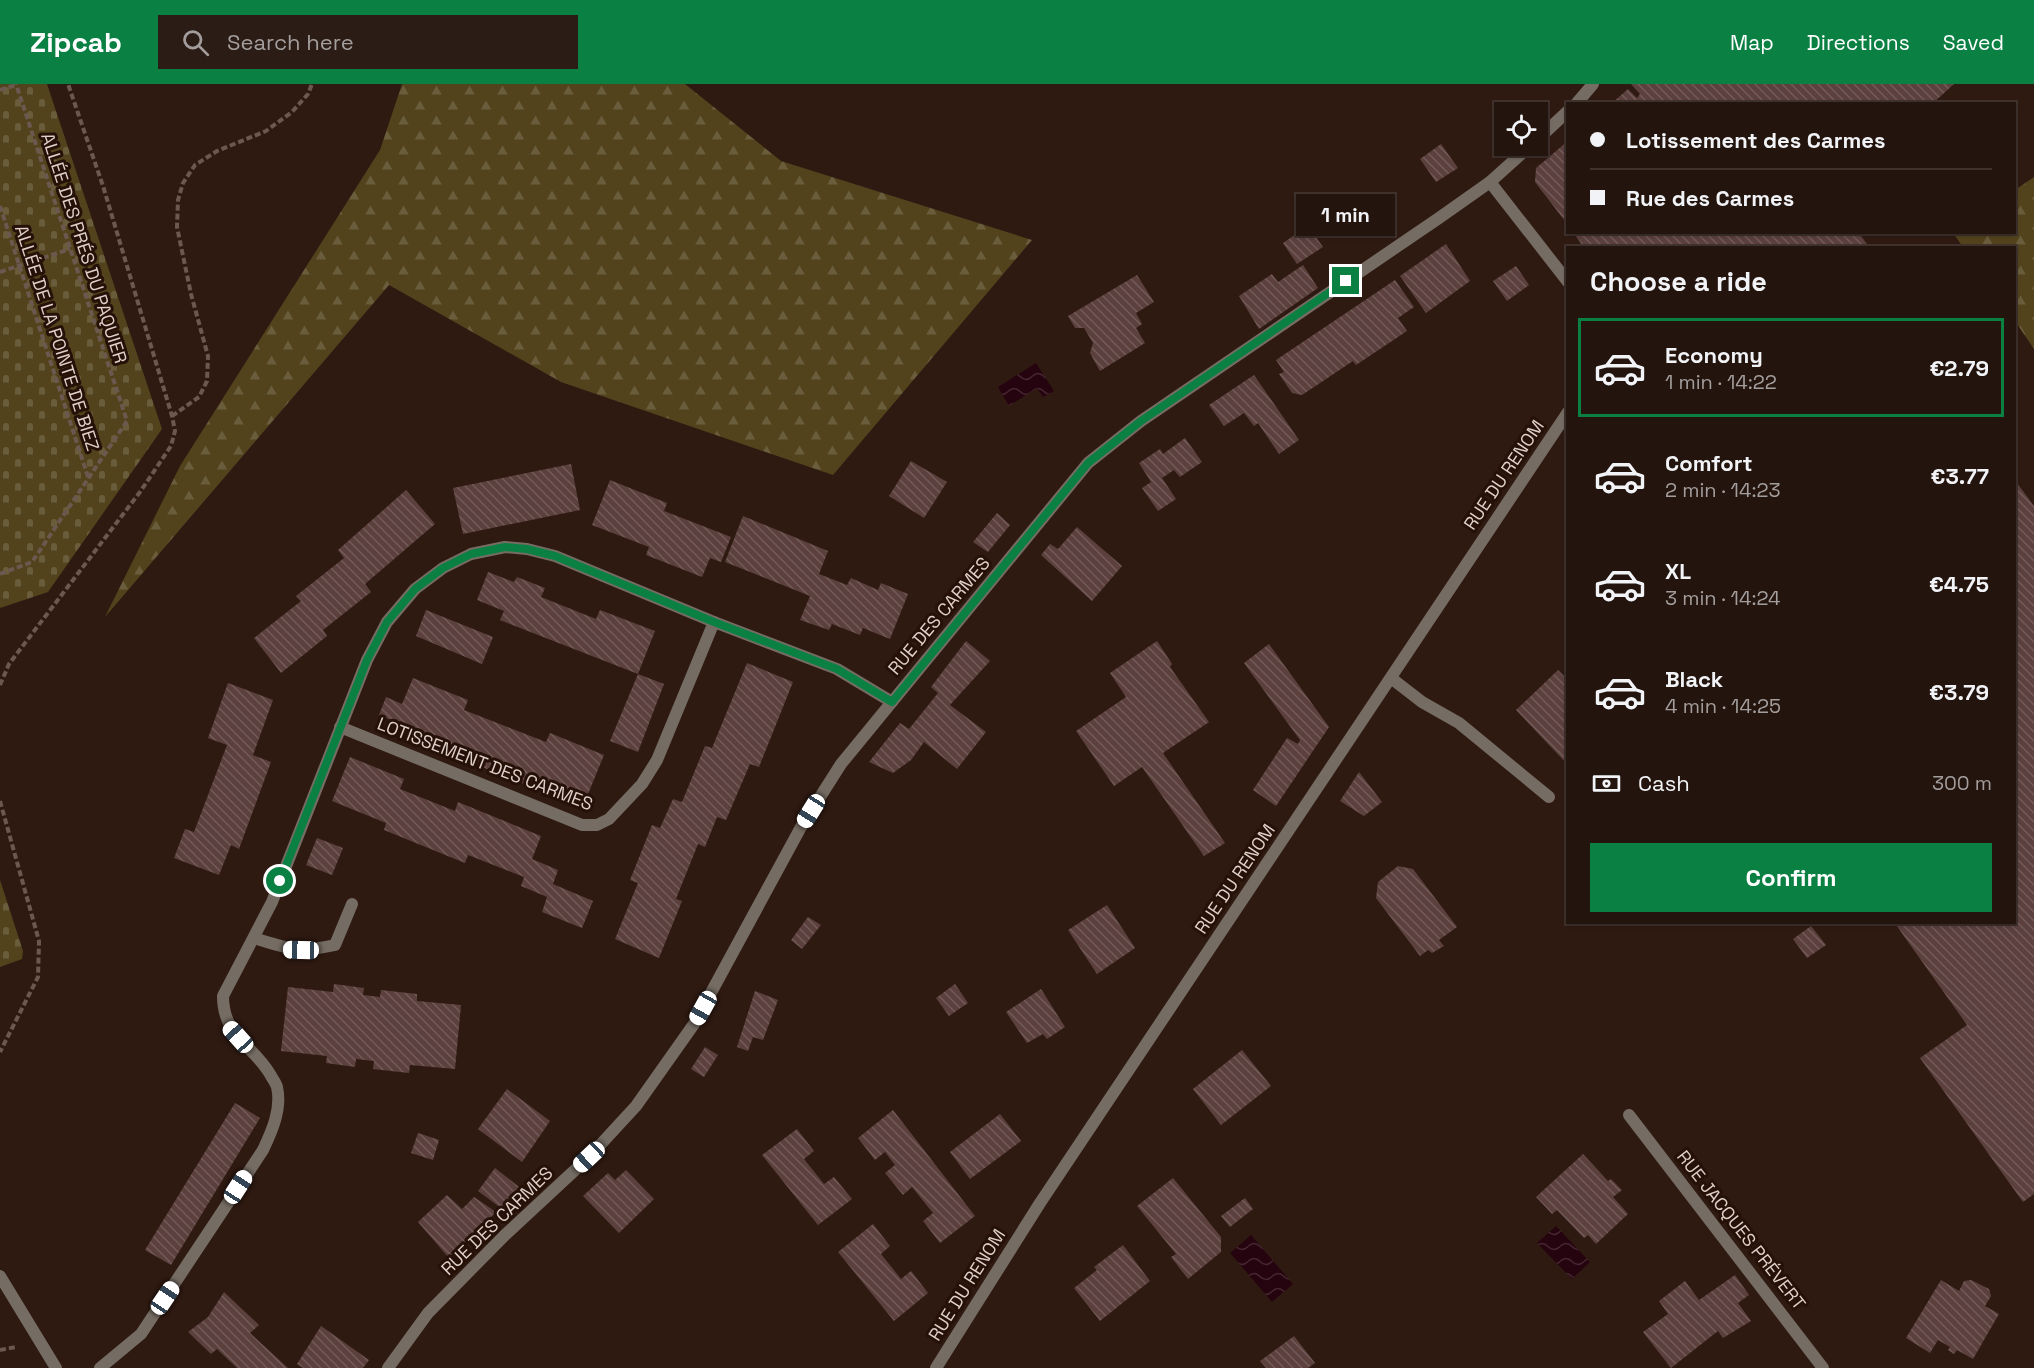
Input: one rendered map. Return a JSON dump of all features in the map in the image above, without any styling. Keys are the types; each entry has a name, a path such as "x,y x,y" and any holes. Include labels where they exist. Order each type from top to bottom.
{"street":[{"path":"1578,102 1593,84"},
{"path":"1548,130 1566,113"},
{"name":"RUE DES CARMES","path":"388,1368 428,1313 505,1235 589,1157 636,1106 694,1024 801,827 841,764 1088,463 1141,421 1490,182 1519,156"},
{"path":"1490,182 1566,279"},
{"name":"RUE DU RENOM","path":"936,1368 1040,1203 1566,415"},
{"path":"100,1368 141,1334 263,1150 273,1130 277,1110 277,1086 265,1066 230,1027 223,1012 223,996 272,902 367,660 387,622 415,589 443,568 471,554 505,547 527,549 555,556 714,622 837,669 892,702"},
{"name":"LOTISSEMENT DES CARMES","path":"340,727 582,825 597,825 609,819 642,784 657,760 714,622"},
{"path":"1391,678 1422,702 1459,723 1549,797"},
{"path":"254,938 288,950 313,950 335,945 352,904"},
{"name":"RUE JACQUES PRÉVERT","path":"1629,1115 1823,1368"},
{"path":"0,1276 56,1368"}],"path":[{"path":"0,90 16,84"},
{"name":"ALLÉE DES PRÉS DU PAQUIER","path":"16,84 127,421 88,478"},
{"path":"0,685 9,664 140,492 171,446 175,431 103,186 68,84"},
{"path":"172,416 199,397 207,381 208,356 191,294 177,226 178,200 183,183 195,165 217,151 266,132 292,112 308,94 312,84"},
{"name":"ALLÉE DE LA POINTE DE BIEZ","path":"0,206 88,478"},
{"path":"0,272 70,249"},
{"path":"0,574 32,562 88,478"},
{"path":"0,801 39,941 38,977 0,1052"}],"green space":[{"path":"0,84 47,84 162,429 48,592 0,608"},
{"path":"402,84 685,84 781,161 1032,240 833,475 561,382 389,285 105,617 180,466 380,150"},
{"path":"2034,177 2034,349 2016,322 2016,246 1962,246 1954,234 2016,234 2016,189"},
{"path":"0,880 23,951 22,959 0,967"}],"water":[{"path":"1036,363 1054,391 1043,397 1037,388 1009,406 998,387"},
{"path":"1556,1226 1590,1262 1572,1279 1537,1243"},
{"path":"1251,1235 1293,1284 1272,1302 1230,1253"}],"building":[{"path":"1631,84 1954,84 1934,102 1613,102 1628,89 1637,98 1640,94"},
{"path":"1566,143 1566,222 1535,182 1536,168"},
{"path":"1441,144 1458,168 1436,182 1420,159"},
{"path":"1308,226 1323,247 1297,264 1283,243"},
{"path":"1574,234 1860,234 1867,244 1865,246 1583,246"},
{"path":"1446,244 1470,281 1426,313 1400,276"},
{"path":"1303,265 1318,288 1259,329 1239,296 1272,274 1278,282"},
{"path":"1516,266 1529,285 1507,301 1493,281"},
{"path":"1137,275 1154,302 1136,313 1142,324 1136,328 1145,343 1100,371 1090,353 1093,343 1084,328 1075,328 1068,316"},
{"path":"1395,280 1414,307 1398,318 1407,331 1356,365 1353,361 1302,395 1292,393 1279,374 1284,372 1276,360"},
{"path":"1254,375 1299,440 1279,454 1258,423 1254,426 1244,413 1224,426 1209,405"},
{"path":"1185,438 1202,462 1180,477 1174,470 1162,478 1176,499 1158,511 1142,488 1151,482 1139,463 1160,449 1163,454"},
{"path":"911,461 947,482 924,518 889,496"},
{"path":"571,464 580,510 463,534 453,488"},
{"path":"610,480 667,503 664,511 731,537 721,562 710,558 702,577 646,555 649,547 592,525"},
{"path":"2016,482 2034,506 2034,1194 2023,1202 1920,1058 1967,1025 1895,924 2016,924"},
{"path":"406,490 435,524 365,584 371,592 323,630 327,636 281,673 254,638 301,601 296,596 344,558 338,550"},
{"path":"997,513 1010,525 988,552 973,542"},
{"path":"743,516 828,551 819,574 847,585 851,578 878,590 881,583 908,594 890,639 863,628 860,635 832,624 829,630 800,620 810,596 725,562"},
{"path":"1077,527 1122,566 1092,601 1041,555 1050,544 1058,549"},
{"path":"488,572 514,582 517,577 545,588 541,597 596,619 600,610 655,631 638,674 500,620 504,611 477,600"},
{"path":"426,610 493,637 482,664 416,636"},
{"path":"966,641 990,661 950,705 986,732 957,769 924,742 911,760 893,773 869,762 900,723 909,729 938,693 931,687"},
{"path":"1157,641 1172,664 1170,667 1209,722 1163,753 1225,843 1204,856 1142,767 1114,786 1076,731 1126,697 1110,673"},
{"path":"1269,644 1329,727 1276,806 1253,790 1287,738 1298,744 1300,740 1244,663"},
{"path":"747,663 793,682 759,767 750,764 726,820 717,817 705,847 698,844 676,899 682,901 659,958 615,939 638,883 630,880 652,825 660,828 673,799 682,802 705,746 712,748"},
{"path":"1558,670 1566,678 1566,763 1516,710"},
{"path":"638,674 664,684 638,752 610,741"},
{"path":"413,678 468,700 464,710 546,742 550,733 604,755 586,799 533,777 529,786 447,753 451,744 379,715 386,697 402,704"},
{"path":"228,683 273,700 253,755 271,762 239,849 231,845 219,875 174,858 185,829 194,832 227,745 208,738"},
{"path":"350,757 404,779 400,789 455,811 458,802 541,836 532,859 558,870 553,884 593,901 582,928 542,912 547,897 521,886 524,877 468,855 465,863 384,830 386,823 332,801"},
{"path":"1359,772 1382,802 1364,816 1340,801"},
{"path":"317,838 343,848 332,875 306,865"},
{"path":"1398,866 1413,869 1457,927 1439,940 1444,946 1432,953 1428,950 1420,956 1376,898 1378,882"},
{"path":"1107,905 1135,948 1097,974 1068,930"},
{"path":"808,917 821,925 802,949 791,940"},
{"path":"1811,926 1826,945 1807,958 1793,939"},
{"path":"334,984 364,988 363,995 380,997 381,990 417,994 417,1001 461,1005 455,1069 410,1065 409,1073 373,1069 374,1061 356,1059 355,1067 326,1063 327,1056 281,1051 288,987 333,992"},
{"path":"955,984 968,1003 949,1016 936,998"},
{"path":"1041,989 1065,1027 1047,1039 1043,1034 1027,1043 1006,1012"},
{"path":"755,991 778,1000 763,1040 753,1037 748,1051 737,1047"},
{"path":"705,1047 718,1055 704,1077 691,1069"},
{"path":"1242,1050 1271,1086 1221,1125 1193,1089"},
{"path":"507,1089 550,1121 522,1162 478,1129"},
{"path":"235,1103 260,1118 171,1265 145,1250"},
{"path":"893,1110 975,1216 940,1243 923,1221 933,1213 912,1187 903,1195 885,1173 895,1165 885,1152 875,1160 858,1138"},
{"path":"1000,1114 1021,1141 970,1179 950,1152"},
{"path":"797,1129 814,1151 804,1159 824,1184 834,1177 852,1199 818,1225 762,1155"},
{"path":"418,1133 439,1140 433,1160 411,1153"},
{"path":"1583,1154 1608,1181 1611,1179 1622,1190 1613,1197 1628,1214 1596,1244 1588,1235 1584,1238 1557,1210 1552,1214 1536,1197"},
{"path":"495,1168 523,1190 501,1208 478,1191"},
{"path":"626,1170 654,1199 619,1233 583,1196 608,1173 615,1180"},
{"path":"1173,1178 1221,1237 1221,1252 1188,1279 1171,1257 1176,1254 1137,1206"},
{"path":"447,1195 462,1209 474,1197 496,1212 449,1258 418,1222"},
{"path":"1245,1198 1253,1209 1230,1227 1221,1216"},
{"path":"873,1224 890,1246 881,1254 901,1279 911,1271 928,1293 894,1321 838,1252"},
{"path":"1123,1245 1150,1281 1100,1321 1074,1288 1097,1270 1094,1267"},
{"path":"1735,1275 1749,1295 1738,1303 1751,1321 1723,1338 1718,1331 1671,1368 1643,1332 1668,1314 1659,1301 1685,1281 1699,1300"},
{"path":"1941,1280 1959,1291 1964,1281 1971,1280 1989,1289 1991,1296 1985,1306 1999,1314 1973,1359 1957,1350 1954,1354 1948,1350 1950,1347 1938,1340 1930,1353 1906,1338"},
{"path":"224,1292 259,1325 250,1333 288,1368 237,1368 217,1349 211,1354 188,1332 208,1317"},
{"path":"321,1326 369,1360 363,1368 303,1368 297,1364"},
{"path":"1294,1336 1315,1363 1308,1368 1266,1368 1260,1361"}],"route":[{"path":"280,881 367,660 387,622 415,589 443,568 471,554 505,547 527,549 555,556 714,622 837,669 892,702 1088,463 1141,421 1346,281"}]}
